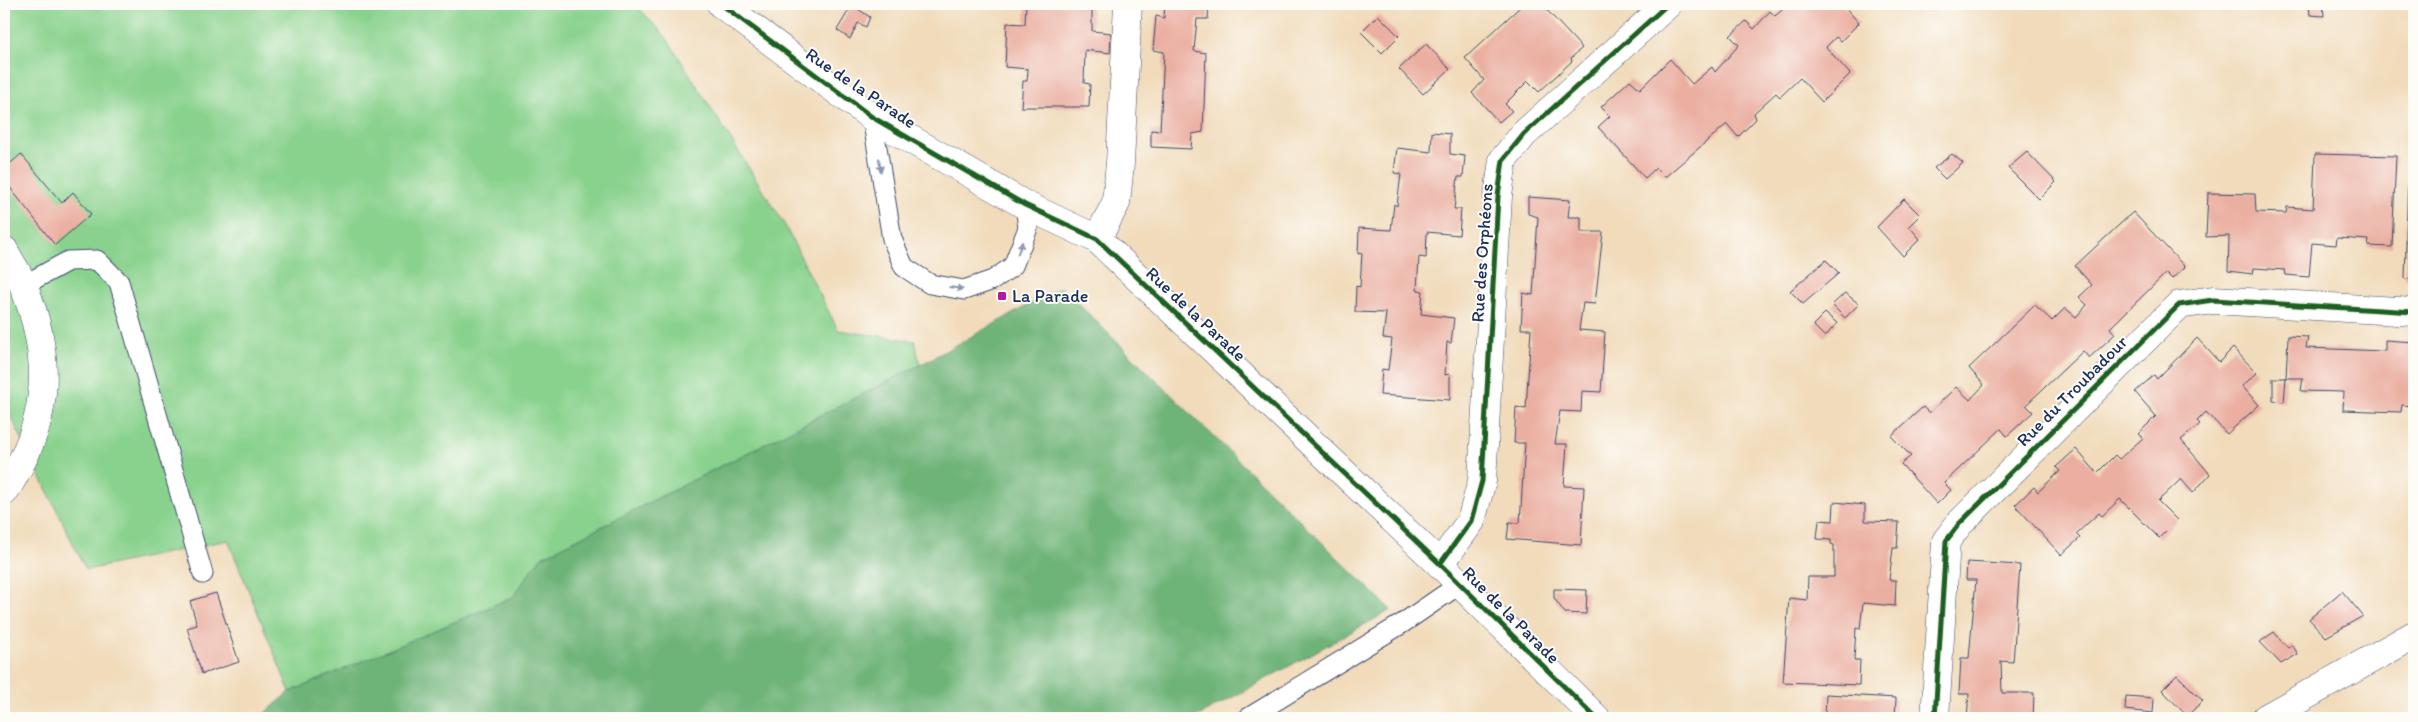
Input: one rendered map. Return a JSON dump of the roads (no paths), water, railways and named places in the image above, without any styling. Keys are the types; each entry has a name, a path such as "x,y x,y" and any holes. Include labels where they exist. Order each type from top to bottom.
{"street":[{"name":"Rue de la Parade","path":"721,4 872,117 1026,205 1096,239 1440,564 1596,718"},
{"path":"1096,239 1116,202 1120,163 1128,4"},
{"name":"Rue des Orphéons","path":"1440,564 1471,521 1482,481 1498,196 1503,160 1524,134 1668,4"},
{"path":"4,250 24,285 40,338 44,377 39,417 27,452 4,492"},
{"name":"Rue du Troubadour","path":"1935,718 1946,541 1959,524 2179,305 2213,300 2414,312"},
{"path":"2266,718 2414,635"}],"lane":[{"path":"872,117 892,239 904,267 930,284 964,290 993,280 1014,266 1028,228 1026,205"},
{"path":"24,285 68,261 98,260 119,282 202,574"},
{"path":"1248,718 1403,624 1460,584"}],"place":[{"name":"La Parade","path":"1002,296"}]}
